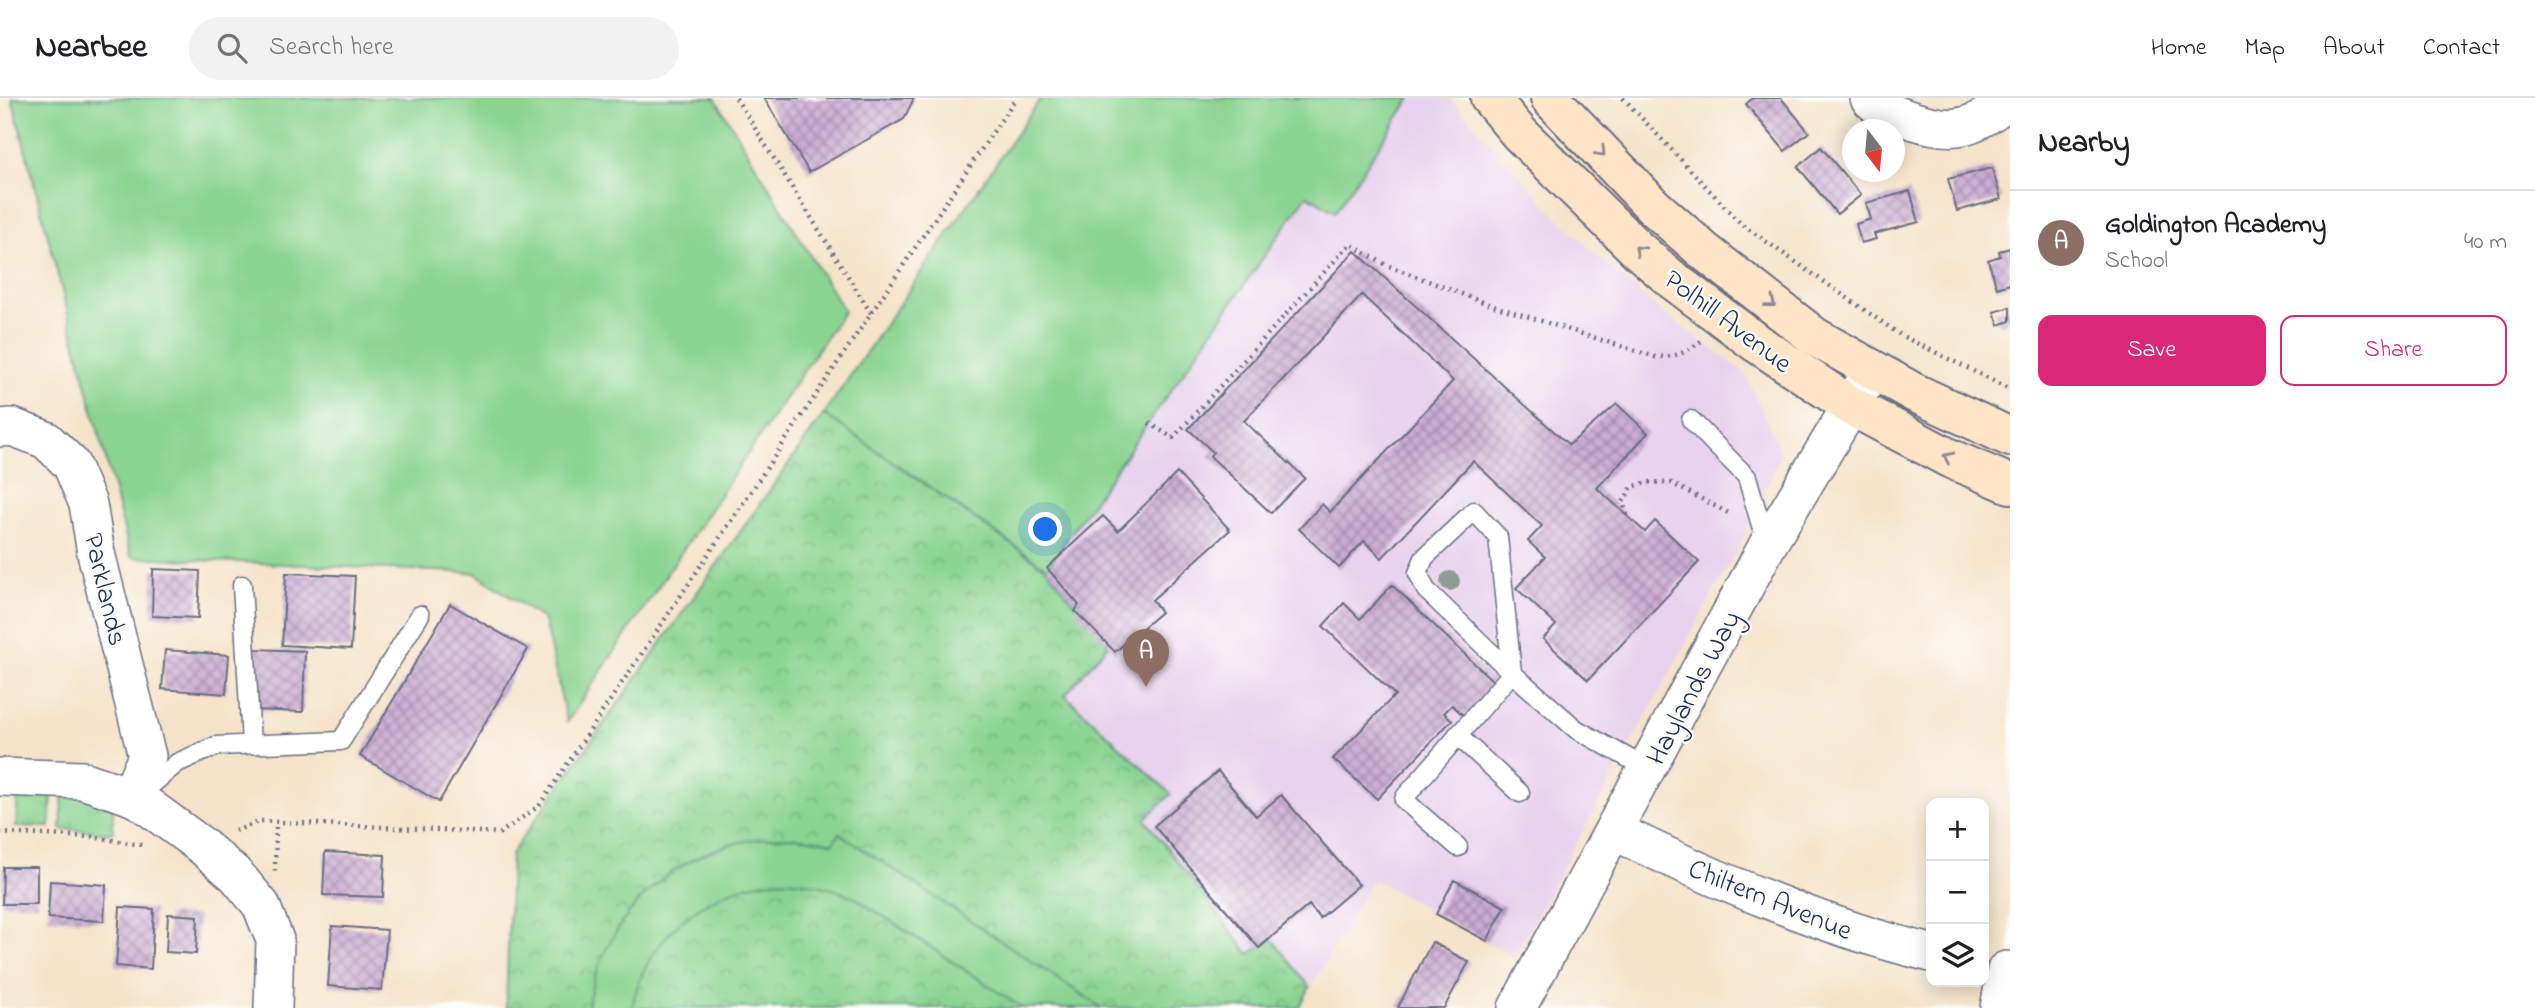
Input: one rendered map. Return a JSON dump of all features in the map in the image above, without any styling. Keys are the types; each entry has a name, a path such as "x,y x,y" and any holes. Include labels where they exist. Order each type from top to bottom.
{"street":[{"name":"Polhill Avenue","path":"1490,98 1520,134 1638,250 1674,281 1755,342 1851,406 1949,458 2010,484"},
{"path":"1869,98 1876,106 1914,122 1956,128 1988,117 2010,99"},
{"name":"Polhill Avenue","path":"1555,100 1653,206 1704,251 1815,337 1913,392 2010,437"},
{"path":"1520,134 1555,100"},
{"name":"Haylands Way","path":"1517,1008 1767,546 1873,369"},
{"name":"Parklands","path":"0,428 12,427 46,440 71,464 88,504 96,553 146,756 136,799"},
{"path":"0,777 82,780 136,799 202,846 236,875 261,905 275,940 273,1008"},
{"name":"Chiltern Avenue","path":"1614,831 1650,849 1843,929 1926,952"},
{"path":"1999,1008 2000,968"}],"lane":[{"path":"1691,421 1747,477 1767,546"},
{"path":"1458,847 1404,800 1512,673 1498,537 1474,511 1423,558 1418,573 1426,590 1512,673 1576,729 1648,769"},
{"path":"242,585 251,744"},
{"path":"136,799 177,763 216,746 341,741 420,615"},
{"path":"1457,735 1520,793"}],"path":[{"path":"736,98 871,313"},
{"path":"202,846 213,838 261,821 500,833 539,806 1016,98"},
{"path":"1623,98 1741,224 1902,336 2010,389"},
{"path":"1149,423 1172,438 1350,244 1386,265 1488,304 1647,355 1674,357 1701,340"},
{"path":"1627,515 1623,502 1632,487 1648,482 1671,484 1729,512 1767,546"},
{"path":"275,881 276,822"},
{"path":"0,833 92,837 145,845"}],"shaded area":[{"path":"1041,98 1450,98 1554,214 1604,262 1656,307 1745,373 1781,453 1753,521 1514,957 1373,879 1299,1008 506,1008 511,854 824,414"}],"green space":[{"path":"12,98 715,98 844,311 567,722 544,620 475,573 131,557"},
{"path":"1041,98 1411,98 1335,212 1307,195 1047,568 824,414"},
{"path":"824,414 1047,569 1108,645 1065,695 1171,794 1145,819 1249,954 1272,939 1310,987 1299,1008 506,1008 511,854"},
{"path":"18,788 52,790 50,827 16,826"},
{"path":"63,790 113,801 113,833 61,829"},
{"path":"839,833 1102,1008 1023,1008 854,897 813,884 781,880 745,886 722,895 680,922 663,940 649,961 632,1008 587,1008 599,966 618,929 643,897 674,871 709,852 748,841 789,837 833,843"}],"building":[{"path":"764,98 914,98 904,119 809,172"},
{"path":"1753,98 1781,98 1809,132 1785,151 1746,104"},
{"path":"1821,147 1842,172 1842,182 1850,182 1861,195 1837,214 1798,167"},
{"path":"1992,168 2001,199 1957,211 1948,179"},
{"path":"1910,191 1919,222 1874,234 1876,239 1861,243 1856,224 1871,219 1866,203"},
{"path":"2010,248 2010,284 1997,288 1988,260 2000,256 1999,251"},
{"path":"1355,251 1569,445 1617,404 1648,433 1597,488 1645,532 1655,521 1699,562 1588,680 1543,639 1556,625 1516,588 1545,557 1528,541 1542,526 1473,461 1382,558 1364,541 1339,568 1299,529 1322,504 1330,512 1453,381 1362,295 1244,421 1305,478 1271,513 1210,456 1213,452 1188,429"},
{"path":"2010,307 2010,321 1999,325 1994,312"},
{"path":"1177,473 1230,530 1152,600 1161,612 1115,652 1075,611 1079,605 1047,568 1103,516 1118,531"},
{"path":"153,569 200,571 198,618 152,616"},
{"path":"286,573 355,576 351,649 282,645"},
{"path":"1392,585 1496,684 1465,717 1452,705 1444,713 1452,720 1377,799 1333,759 1395,695 1323,626 1344,603 1360,619"},
{"path":"450,604 528,649 439,802 360,756"},
{"path":"255,649 305,651 303,712 253,710"},
{"path":"165,650 229,655 226,694 162,689"},
{"path":"1218,771 1256,816 1281,795 1359,885 1320,918 1309,905 1259,948 1154,826"},
{"path":"325,852 385,855 383,897 323,895"},
{"path":"3,867 37,867 37,904 2,904"},
{"path":"1454,880 1505,907 1487,941 1436,914"},
{"path":"50,881 106,885 104,921 48,918"},
{"path":"120,907 154,909 151,969 116,966"},
{"path":"168,914 198,916 196,954 166,952"},
{"path":"332,926 387,930 382,990 328,986"},
{"path":"1432,942 1469,962 1444,1008 1398,1007"}],"place":[{"name":"Goldington Academy","path":"1146,687"}]}
